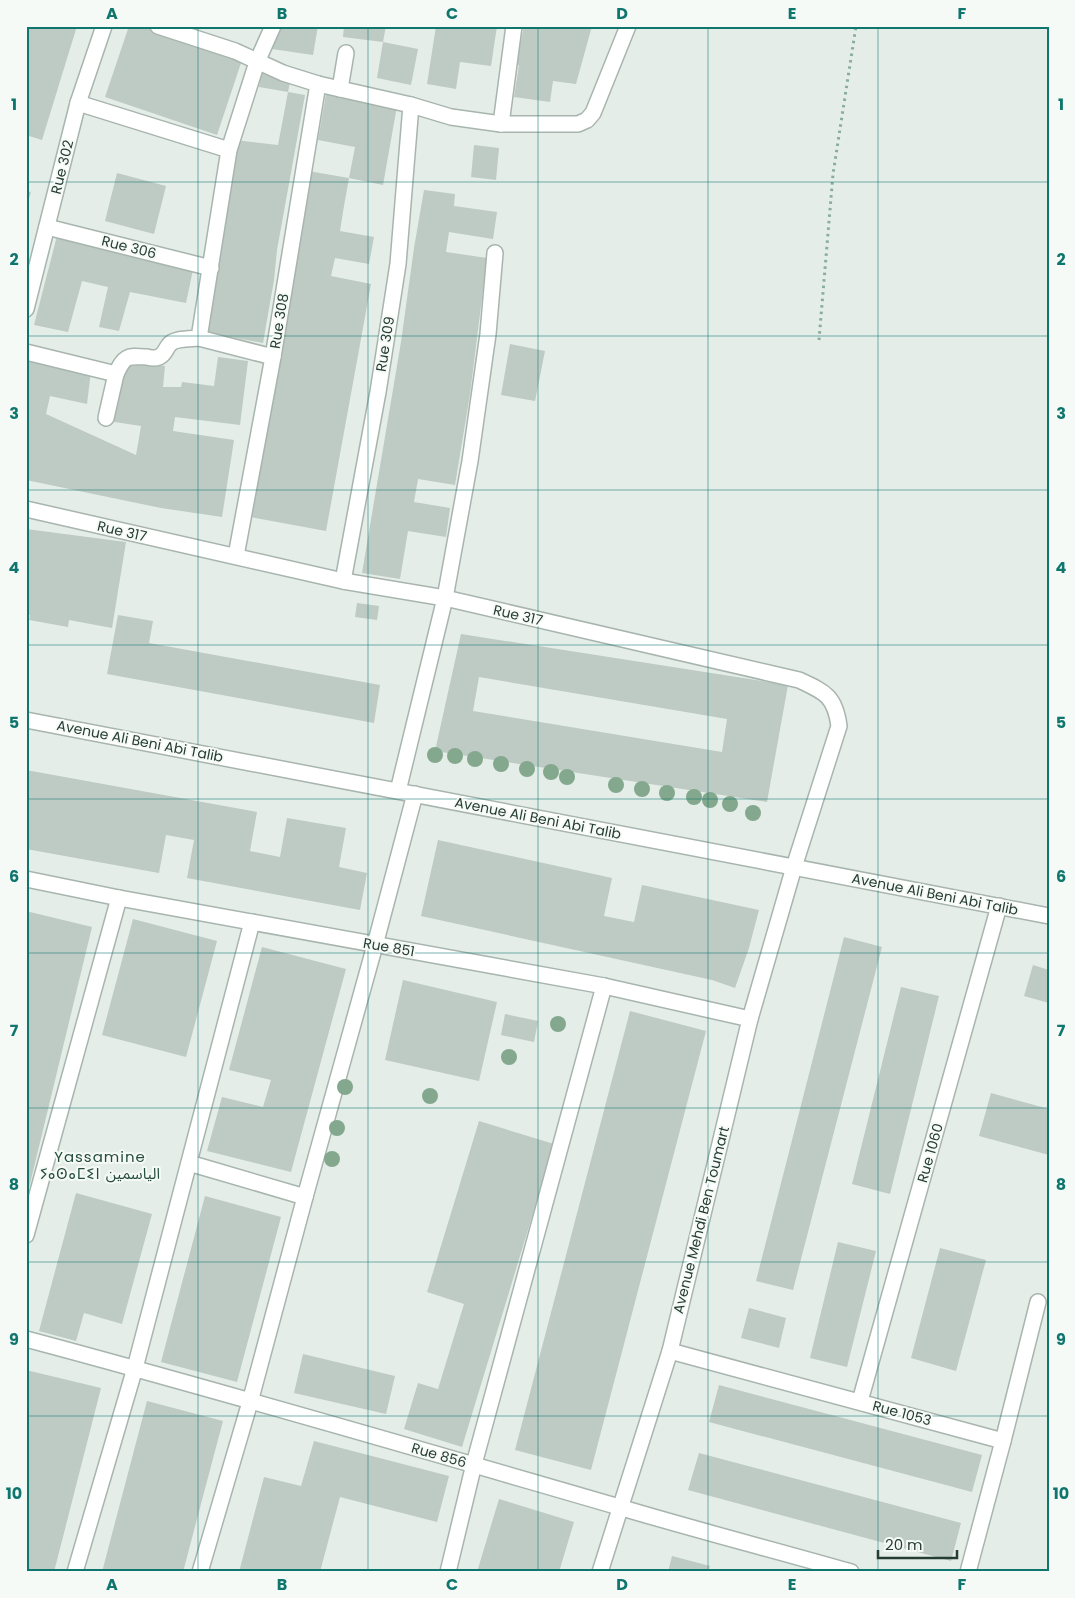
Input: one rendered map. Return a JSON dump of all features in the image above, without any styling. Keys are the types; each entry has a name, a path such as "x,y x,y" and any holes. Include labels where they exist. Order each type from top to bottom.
{"street":[{"name":"Rue 302","path":"26,309 78,103 104,26"},
{"path":"158,26 235,51 283,73 318,84 411,105 451,117 500,124 578,124 587,120 593,113 628,26"},
{"path":"199,338 229,150 258,62 273,26"},
{"path":"500,124 514,26"},
{"path":"340,89 346,53"},
{"name":"Rue 308","path":"236,556 273,357 318,84"},
{"path":"78,103 229,150"},
{"name":"Rue 309","path":"343,581 378,392 398,264 411,105"},
{"name":"Rue 306","path":"47,227 211,268"},
{"path":"398,790 445,598 470,461 488,334 495,253"},
{"path":"106,418 116,374 124,359 130,356 156,358 165,352 169,344 174,341 199,338 273,357"},
{"path":"26,352 116,374"},
{"name":"Rue 317","path":"26,509 343,581 445,598 799,680 817,688 831,699 837,711 839,726 794,867"},
{"name":"Avenue Ali Beni Abi Talib","path":"26,720 1049,916"},
{"path":"200,1572 250,1402 304,1197 376,945 415,794"},
{"name":"Avenue Mehdi Ben Toumart","path":"600,1572 670,1351 750,1019 794,867"},
{"name":"Rue 851","path":"26,879 119,898 604,986 750,1019"},
{"path":"26,1235 29,1211 119,898"},
{"name":"Rue 1060","path":"860,1401 1000,906"},
{"path":"76,1572 135,1368 252,922"},
{"path":"448,1572 474,1464 604,986"},
{"path":"189,1163 304,1197"},
{"path":"968,1572 1004,1441 1038,1302"},
{"name":"Rue 856","path":"26,1339 474,1464 821,1568 851,1572"},
{"name":"Rue 1053","path":"670,1351 1004,1441"}],"path":[{"path":"819,340 834,174 856,26"}],"building":[{"path":"26,26 77,26 42,140 26,135"},
{"path":"129,26 151,26 243,57 217,135 105,97"},
{"path":"275,26 318,26 313,55 265,48"},
{"path":"344,26 386,26 383,42 343,37"},
{"path":"436,26 497,26 491,66 460,62 456,89 427,84"},
{"path":"524,26 592,26 576,84 553,81 550,102 514,97 519,65 516,65"},
{"path":"383,42 418,49 411,85 377,78"},
{"path":"262,71 291,77 288,92 259,87"},
{"path":"288,92 305,95 277,250 263,343 204,332 235,140 278,145"},
{"path":"326,94 397,106 383,185 349,178 355,147 318,140"},
{"path":"474,145 499,148 496,180 471,177"},
{"path":"308,171 349,178 340,231 374,237 369,264 335,258 331,276 371,284 326,531 245,516"},
{"path":"117,173 166,186 154,234 105,221"},
{"path":"424,190 455,194 454,206 497,212 493,239 449,232 446,252 487,258 470,394 455,485 418,479 414,502 450,508 446,537 408,531 400,579 362,573 401,342"},
{"path":"26,191 31,192 27,205 26,205"},
{"path":"58,232 194,265 186,303 130,292 119,331 99,327 108,287 82,281 68,332 34,325"},
{"path":"510,344 545,351 535,401 501,395"},
{"path":"218,357 248,361 240,425 175,417 173,431 234,440 222,517 161,508 26,480 26,358 91,371 87,404 50,396 46,414 136,455 141,426 108,421 125,359 165,366 163,387 181,387 182,382 214,386"},
{"path":"26,529 126,542 112,628 69,620 68,627 29,620 30,615 26,615"},
{"path":"357,603 379,606 377,620 355,617"},
{"path":"118,615 153,621 149,643 380,685 374,723 107,674"},
{"path":"461,634 788,685 767,802 435,751","holes":["479,677 727,719 722,752 473,711"]},
{"path":"26,770 257,812 250,851 280,857 287,818 346,828 339,867 367,873 360,910 187,878 194,840 166,835 159,873 26,849"},
{"path":"438,840 612,878 604,916 634,922 642,885 759,910 749,948 735,988 712,980 421,916"},
{"path":"26,911 92,927 29,1188 26,1187"},
{"path":"133,919 217,941 186,1057 102,1035"},
{"path":"844,937 882,947 793,1290 756,1281"},
{"path":"262,947 346,969 291,1172 207,1151 222,1097 263,1107 271,1080 229,1070"},
{"path":"1033,965 1049,970 1049,1003 1024,996"},
{"path":"403,980 497,1002 479,1081 385,1060"},
{"path":"901,987 939,996 890,1194 852,1184"},
{"path":"630,1011 706,1031 591,1470 515,1450"},
{"path":"505,1014 538,1021 534,1042 501,1035"},
{"path":"991,1093 1049,1109 1049,1155 979,1136"},
{"path":"479,1121 554,1144 462,1447 404,1429 418,1383 438,1389 464,1304 427,1292"},
{"path":"76,1193 152,1214 122,1324 84,1313 76,1341 39,1331"},
{"path":"205,1196 281,1217 237,1382 161,1362"},
{"path":"838,1242 876,1251 847,1367 810,1358"},
{"path":"940,1248 986,1260 956,1371 911,1358"},
{"path":"749,1308 786,1318 779,1348 741,1338"},
{"path":"303,1354 395,1376 386,1414 294,1393"},
{"path":"26,1370 101,1388 54,1572 26,1572"},
{"path":"719,1385 982,1455 972,1492 709,1422"},
{"path":"147,1401 223,1421 183,1572 102,1572"},
{"path":"314,1441 449,1476 437,1522 340,1497 320,1572 239,1572 264,1477 301,1486"},
{"path":"699,1453 961,1523 951,1561 688,1490"},
{"path":"499,1499 574,1522 559,1572 477,1572"},
{"path":"672,1556 710,1566 708,1572 668,1572"}],"district":[{"name":"Yassamine ⵢⴰⵙⴰⵎⵉⵏ الياسمين","path":"100,1166"}]}
